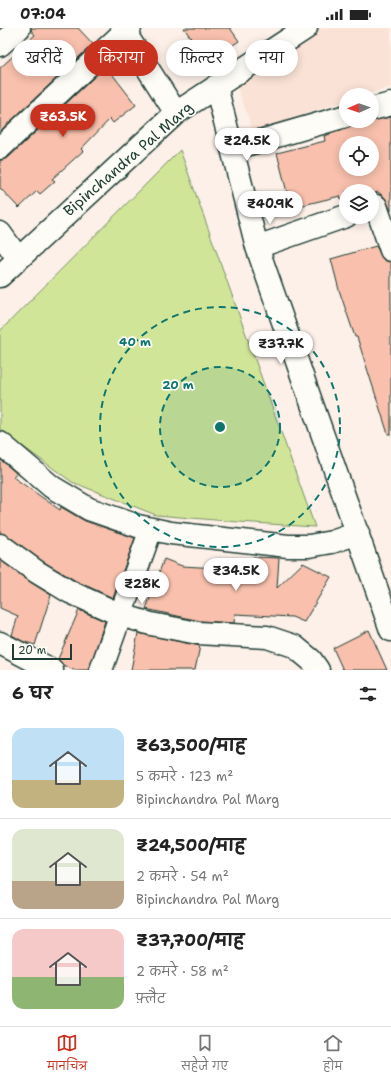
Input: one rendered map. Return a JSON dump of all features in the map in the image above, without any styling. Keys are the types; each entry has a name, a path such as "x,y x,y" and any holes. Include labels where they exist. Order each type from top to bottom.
{"street":[{"path":"0,45 19,28"},
{"path":"0,148 125,29 176,113"},
{"name":"Bipinchandra Pal Marg","path":"0,276 176,113 301,29"},
{"path":"216,86 257,247 390,627"},
{"path":"379,107 391,104"},
{"path":"232,149 339,118"},
{"path":"380,205 391,250"},
{"path":"257,247 339,218"},
{"path":"0,233 18,258"},
{"path":"0,443 52,487 89,510 138,526 171,533 288,546 309,546 332,542 358,533"},
{"path":"101,670 151,529"},
{"path":"0,545 37,572 70,592 121,615 151,624 198,632 267,638 294,646 311,660 318,670"},
{"path":"0,643 52,670"}],"shaded area":[{"path":"313,28 391,28 391,87 379,91 379,88 339,88 339,103 253,131 236,83 246,76 298,76 298,40 296,40"}],"green space":[{"path":"180,150 315,527 156,515 72,482 0,430 0,331"}],"building":[{"path":"31,28 78,28 89,40 84,40 84,52 76,60 76,40 29,40 35,35"},
{"path":"184,28 230,28 239,41 237,42 237,40 192,40"},
{"path":"12,57 12,76 59,76 0,131 0,68"},
{"path":"95,76 114,76 136,105 113,123 110,119 81,149 83,151 52,179 55,181 40,194 37,191 19,208 0,188 0,160 9,157"},
{"path":"391,117 391,211 384,197 379,193 379,184 339,184 339,196 291,208 277,153 325,141 324,136 349,128 379,128 379,119"},
{"path":"376,246 383,259 391,262 391,434 388,434 357,337 355,337 339,290 331,259"},
{"path":"0,459 16,473 13,477 60,510 61,507 85,521 135,538 113,598 76,581 44,562 7,535 0,533"},
{"path":"253,557 279,558 277,588 303,563 331,577 304,622 292,617 235,614 234,623 200,621 146,609 164,559 182,566 252,570"},
{"path":"0,560 51,595 35,645 22,641 12,635 18,616 0,608"},
{"path":"79,610 105,621 89,670 74,670 63,665 58,659"},
{"path":"369,630 387,670 343,670 333,648"},
{"path":"138,633 200,646 195,670 131,670"}]}
